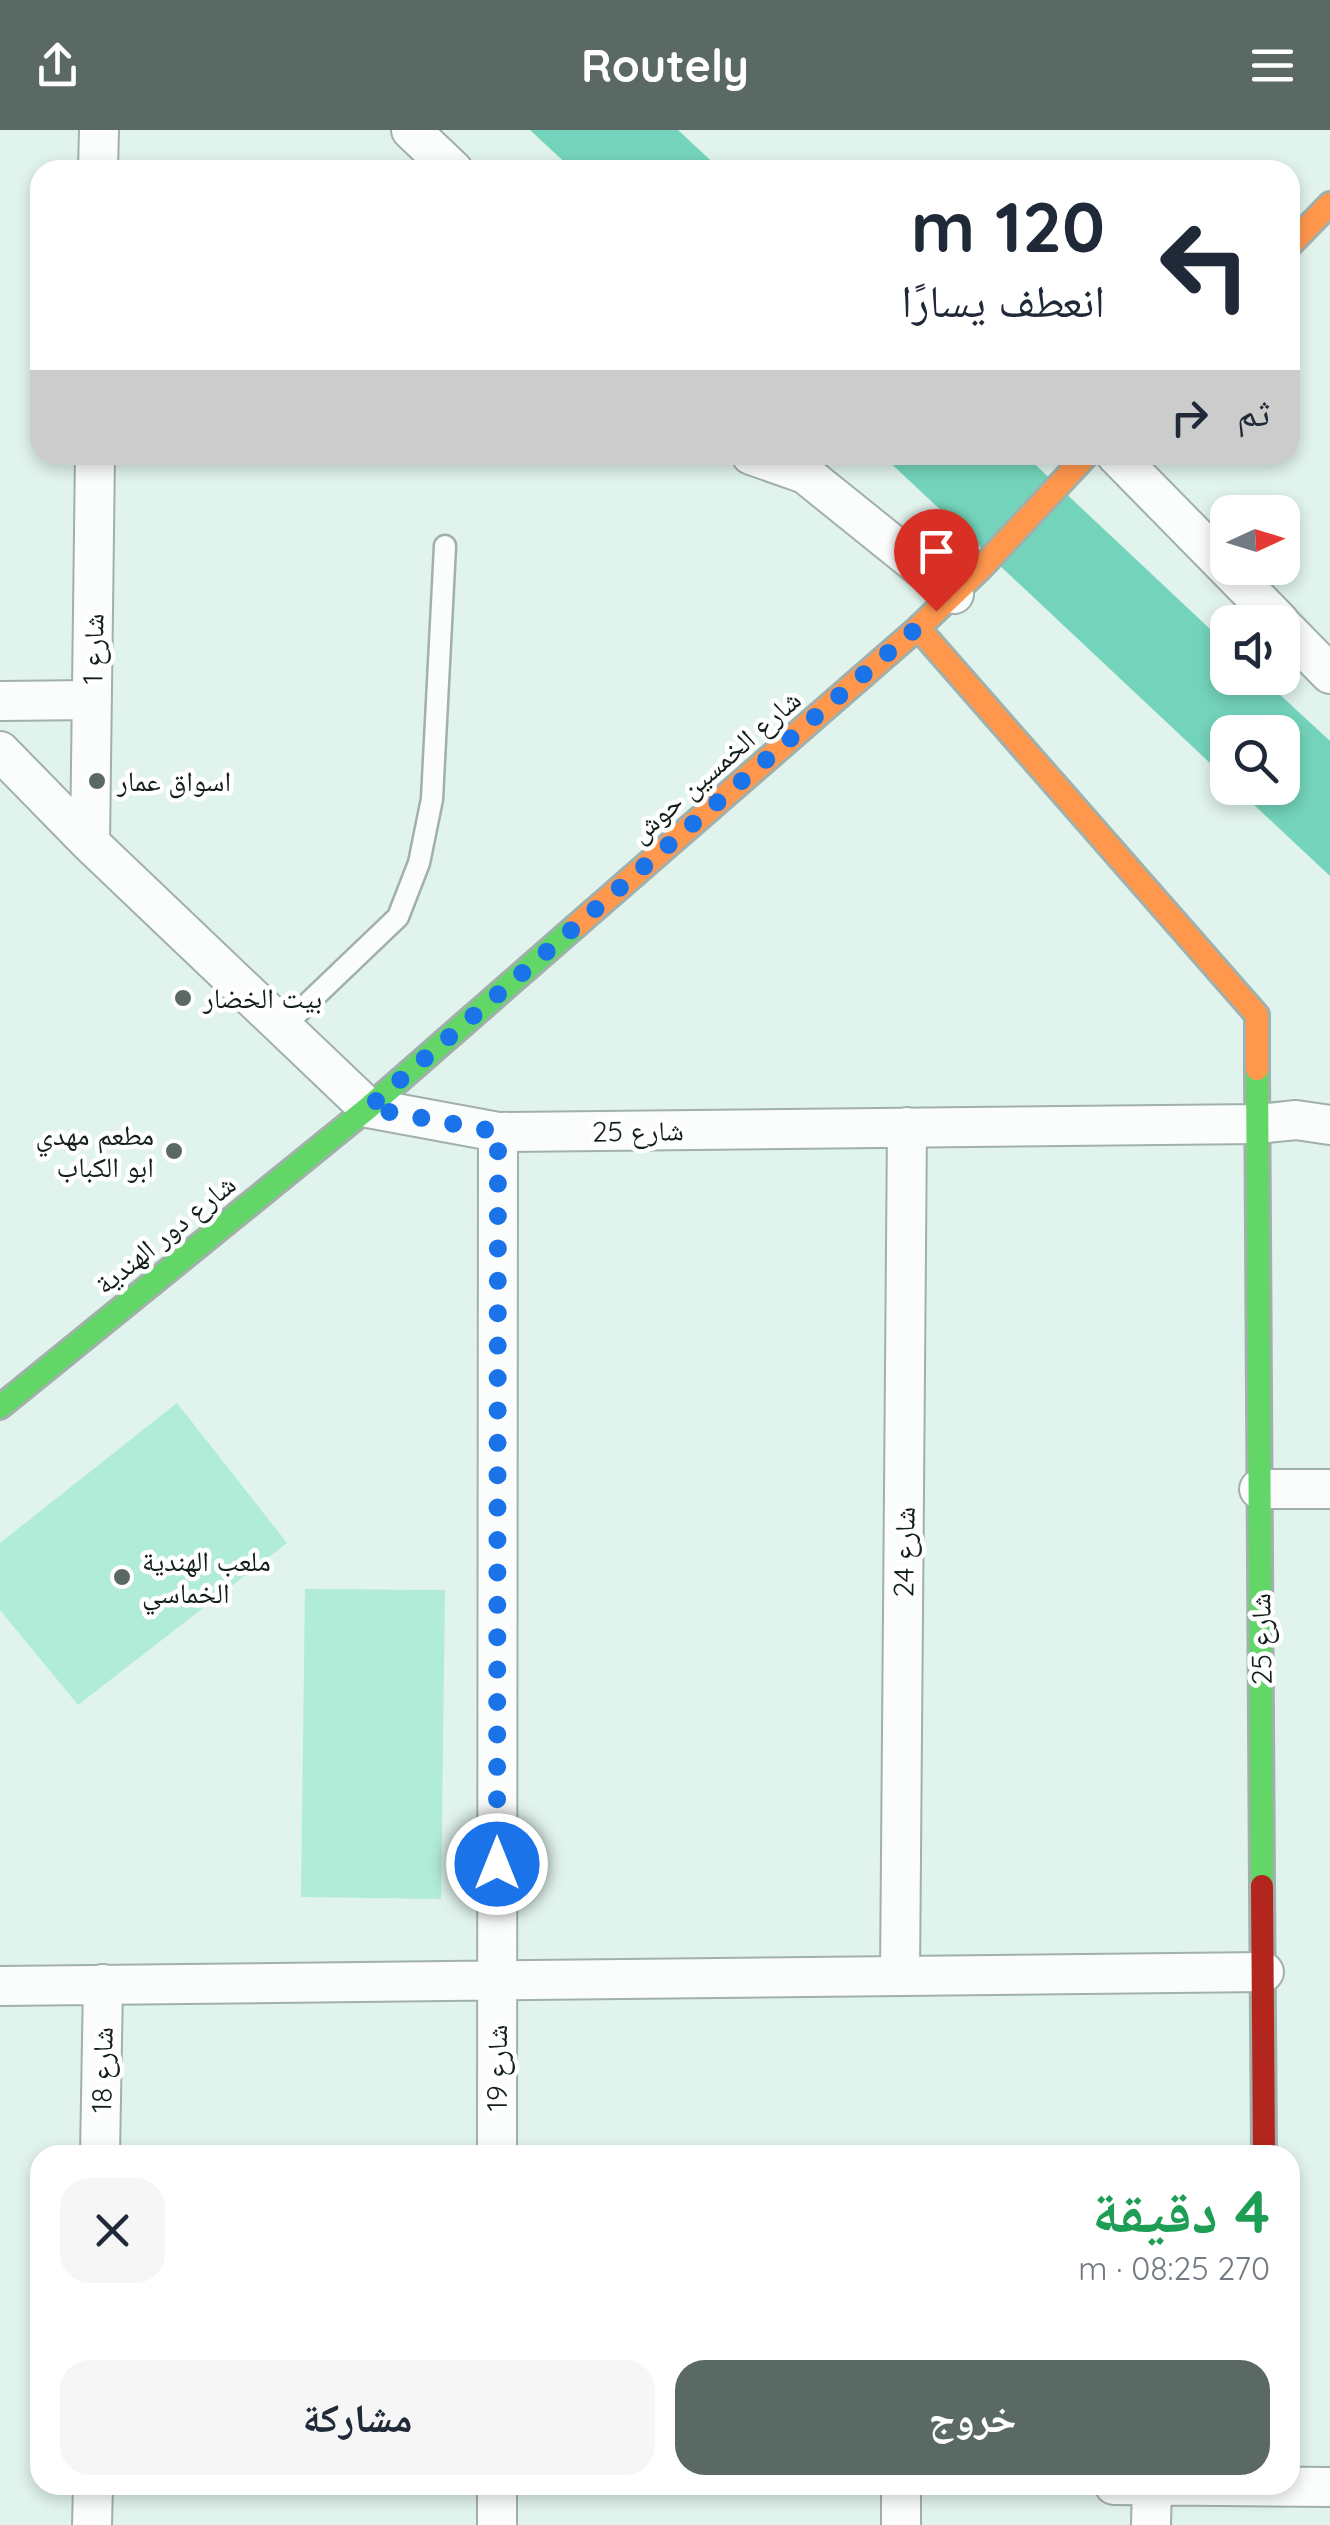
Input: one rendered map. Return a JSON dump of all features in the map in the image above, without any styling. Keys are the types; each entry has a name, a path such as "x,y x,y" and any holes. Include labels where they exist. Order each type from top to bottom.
{"street":[{"path":"98,160 99,130"},
{"path":"412,130 444,160"},
{"path":"1300,236 1330,204"},
{"name":"شارع 1","path":"90,843 95,465"},
{"path":"780,465 806,474 954,594"},
{"name":"شارع الخمسين حوش","path":"368,1108 918,628 982,567 1077,465"},
{"path":"1126,465 1262,605"},
{"name":"شارع 25","path":"918,628 1258,1015 1264,2145"},
{"path":"1300,643 1330,674"},
{"path":"0,701 92,700"},
{"path":"0,751 90,843 368,1108"},
{"name":"شارع 25","path":"368,1108 498,1132 1258,1124"},
{"name":"شارع دور الهندية","path":"0,1407 368,1108"},
{"path":"1258,1124 1296,1120 1330,1125"},
{"name":"شارع 24","path":"900,1976 908,1127"},
{"name":"شارع 19","path":"497,2145 498,1132"},
{"path":"1260,1489 1330,1489"},
{"path":"0,1986 1264,1972"},
{"name":"شارع 18","path":"100,2145 103,1984"},
{"path":"1300,2487 1330,2488"},
{"path":"92,2495 92,2525"},
{"path":"497,2495 497,2525"},
{"path":"901,2525 902,2495"},
{"path":"1150,2525 1152,2495"}],"lane":[{"path":"283,1026 398,917 418,863 432,799 446,546"}],"shaded area":[{"path":"530,130 678,130 710,160 562,160"},
{"path":"893,465 1036,465 1210,629 1210,695 1280,695 1330,741 1330,876 1254,805 1300,805 1300,715 1210,715 1210,763"},
{"name":"ملعب الهندية الخماسي","path":"177,1403 287,1543 78,1705 0,1610 0,1543"},
{"path":"305,1589 445,1590 441,1899 301,1897"}],"traffic: fast":[{"path":"0,1407 368,1108 576,926"},
{"path":"1257,1069 1262,1886"}],"traffic: slow":[{"path":"1300,235 1330,204"},
{"path":"576,926 918,628 982,567 1078,465"},
{"path":"918,628 1257,1015 1257,1069"}],"traffic: jam":[{"path":"1262,1886 1264,2145"}],"place":[{"name":"اسواق عمار","path":"97,781"},
{"name":"بيت الخضار","path":"183,998"},
{"name":"مطعم مهدي ابو الكباب","path":"174,1151"},
{"name":"ملعب الهندية الخماسي","path":"122,1577"}],"route":[{"path":"497,1864 498,1132 368,1108 936,611"}]}
